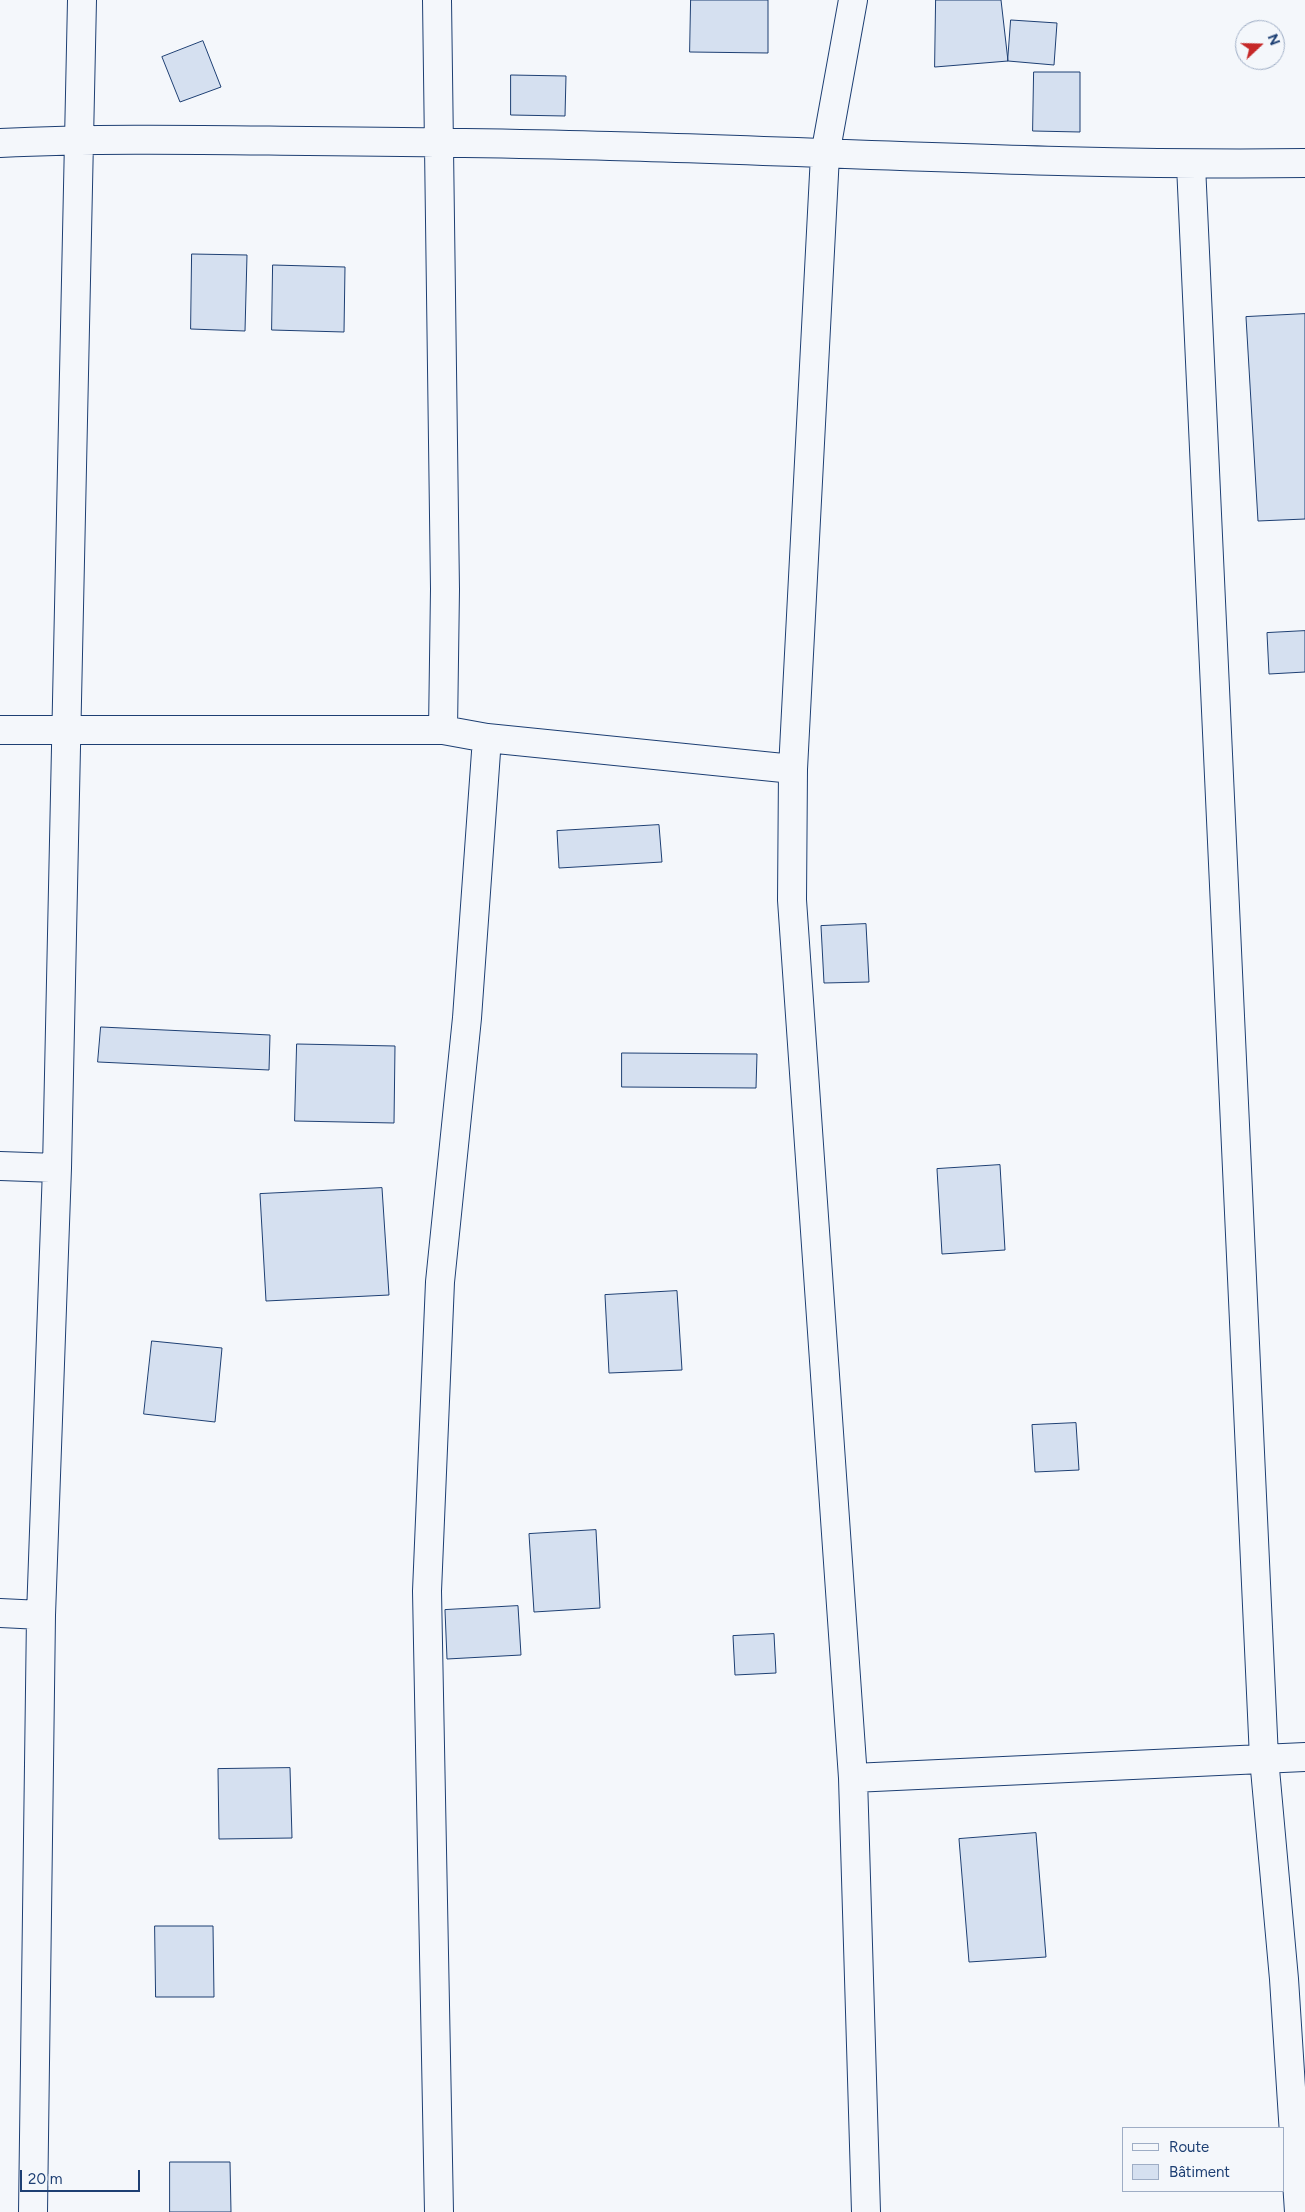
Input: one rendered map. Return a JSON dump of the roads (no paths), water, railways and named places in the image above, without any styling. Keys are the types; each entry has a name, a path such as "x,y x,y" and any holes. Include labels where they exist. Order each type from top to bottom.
{"street":[{"path":"33,2212 41,1615 57,1168 82,0"},
{"path":"437,0 445,589 443,730"},
{"path":"853,0 825,155 793,769 792,900 853,1778 866,2212"},
{"path":"0,143 80,139 440,143 612,146 825,155 1191,165 1305,163"},
{"path":"1191,165 1264,1758 1284,1979 1299,2212"},
{"path":"0,730 443,730 486,738 793,769"},
{"path":"439,2212 427,1591 440,1282 467,1018 486,738"},
{"path":"0,1166 57,1168"},
{"path":"0,1613 41,1615"},
{"path":"853,1778 1305,1757"}]}
